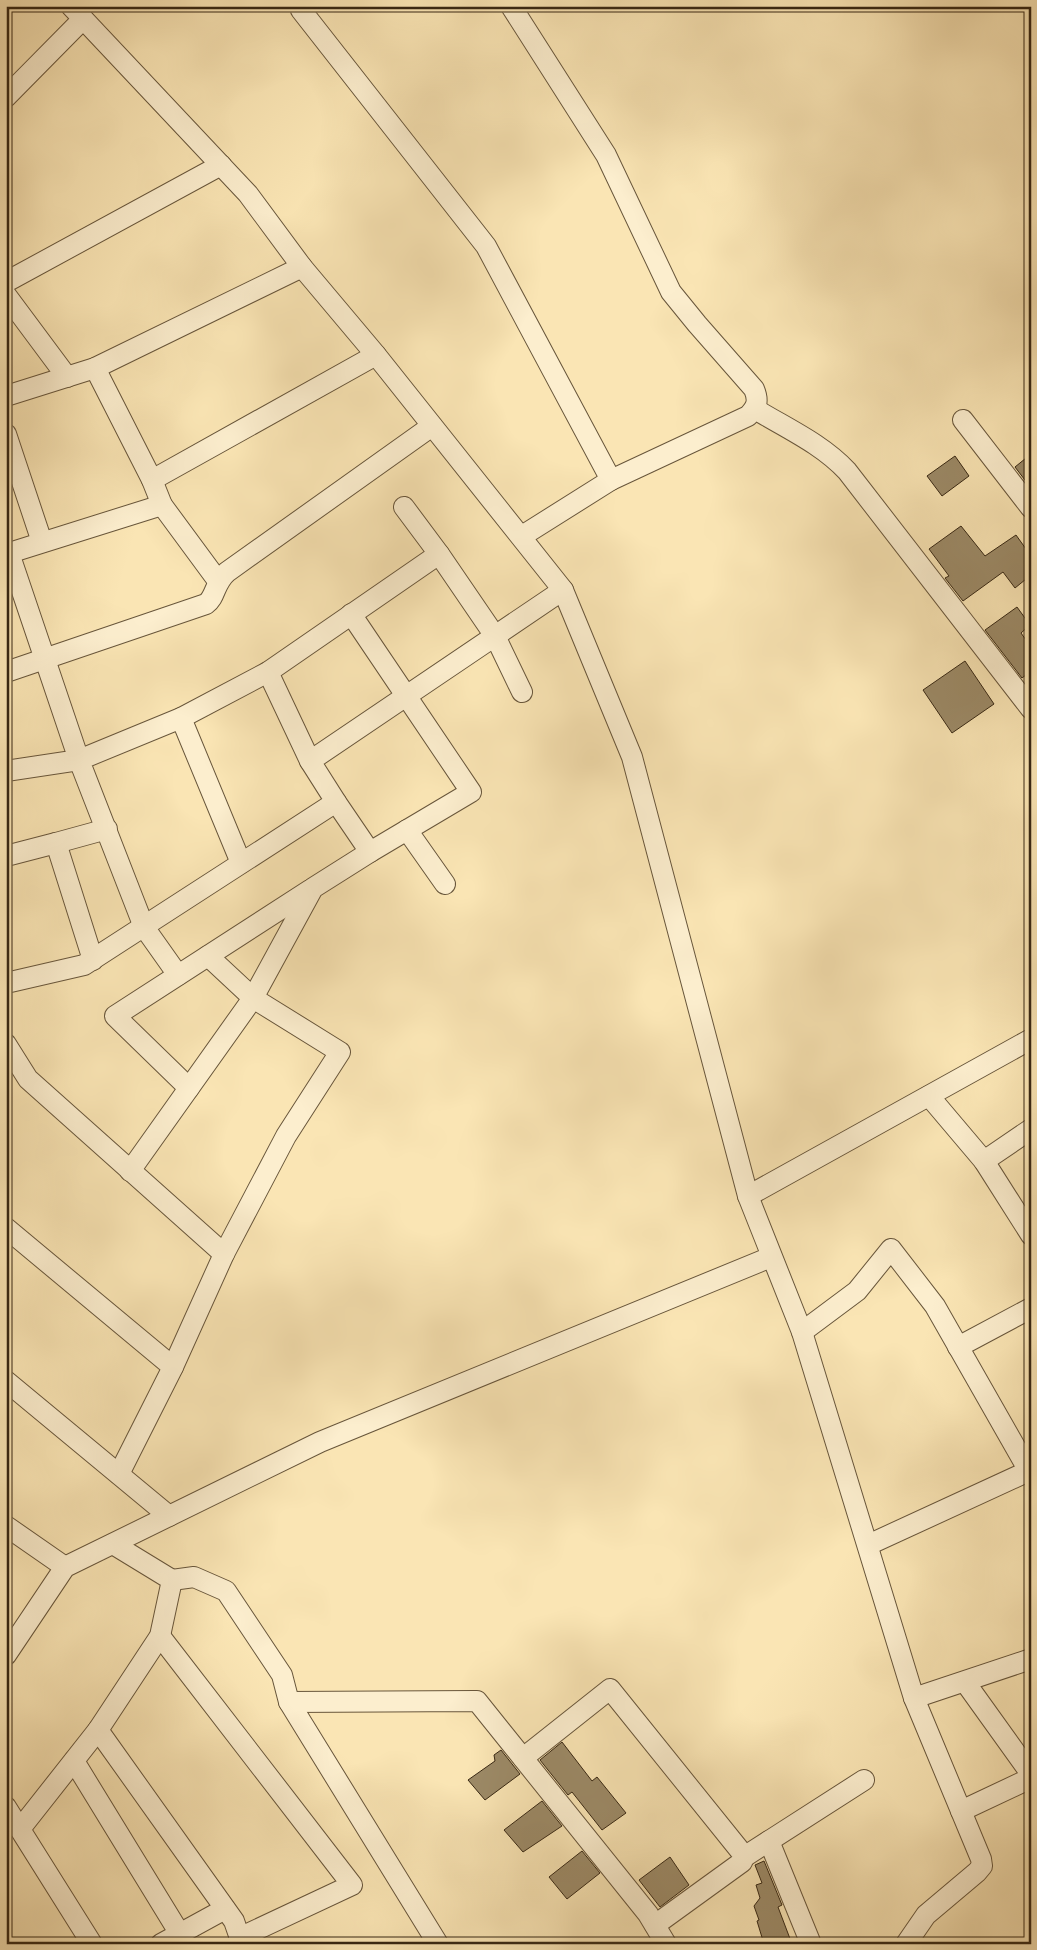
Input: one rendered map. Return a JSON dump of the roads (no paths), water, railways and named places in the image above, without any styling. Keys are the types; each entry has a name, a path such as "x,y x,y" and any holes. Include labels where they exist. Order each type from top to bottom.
{"street":[{"path":"302,6 301,10 486,246 611,480"},
{"path":"511,6 606,155 671,292 754,389 758,398 755,409 748,416 611,480 522,536"},
{"path":"6,97 77,13 248,194 302,267 376,355 522,536 563,590 632,757 748,1196 802,1332 914,1698 981,1859 982,1866 926,1915 906,1944"},
{"path":"6,282 221,166"},
{"path":"6,396 95,368 302,267"},
{"path":"6,295 67,377"},
{"path":"152,480 376,355"},
{"path":"95,368 152,480 162,505 218,581"},
{"path":"755,409 835,458 1028,701"},
{"path":"962,420 1031,508"},
{"path":"6,672 206,604 211,600 218,581 227,572 432,426"},
{"path":"6,434 42,542"},
{"path":"162,505 8,554 79,760 144,927 178,975"},
{"path":"404,507 496,636 522,692"},
{"path":"6,771 79,760 181,718 268,672 439,554"},
{"path":"310,761 563,590"},
{"path":"189,1088 115,1016 370,852 472,792 352,614"},
{"path":"268,672 310,761 370,852"},
{"path":"181,718 241,863"},
{"path":"6,983 84,965 336,802"},
{"path":"6,856 107,829"},
{"path":"407,830 445,884"},
{"path":"56,843 93,960"},
{"path":"130,1171 253,998 313,888"},
{"path":"119,1474 173,1367 224,1254 286,1136 340,1052 253,998 208,956"},
{"path":"748,1196 1031,1039"},
{"path":"6,1044 28,1079 224,1254"},
{"path":"929,1096 984,1161 1031,1235"},
{"path":"984,1161 1031,1129"},
{"path":"6,1228 173,1367"},
{"path":"802,1332 857,1290 891,1249 935,1306 1030,1471 868,1546"},
{"path":"6,1654 65,1566 320,1442 771,1257"},
{"path":"958,1347 1031,1308"},
{"path":"6,1381 169,1516"},
{"path":"6,1526 65,1566"},
{"path":"113,1544 172,1580 194,1577 226,1591 282,1675 289,1702 438,1944"},
{"path":"20,1829 98,1730 160,1636 172,1580"},
{"path":"98,1730 234,1921 240,1941 352,1886 160,1636"},
{"path":"914,1698 1031,1659"},
{"path":"961,1811 1031,1776 965,1682"},
{"path":"523,1758 610,1689 744,1857"},
{"path":"289,1702 477,1701 655,1925 666,1944"},
{"path":"74,1761 180,1934"},
{"path":"655,1925 742,1862 744,1857 864,1780"},
{"path":"6,1807 92,1944"},
{"path":"769,1841 811,1944"},
{"path":"161,1944 225,1909"}]}
